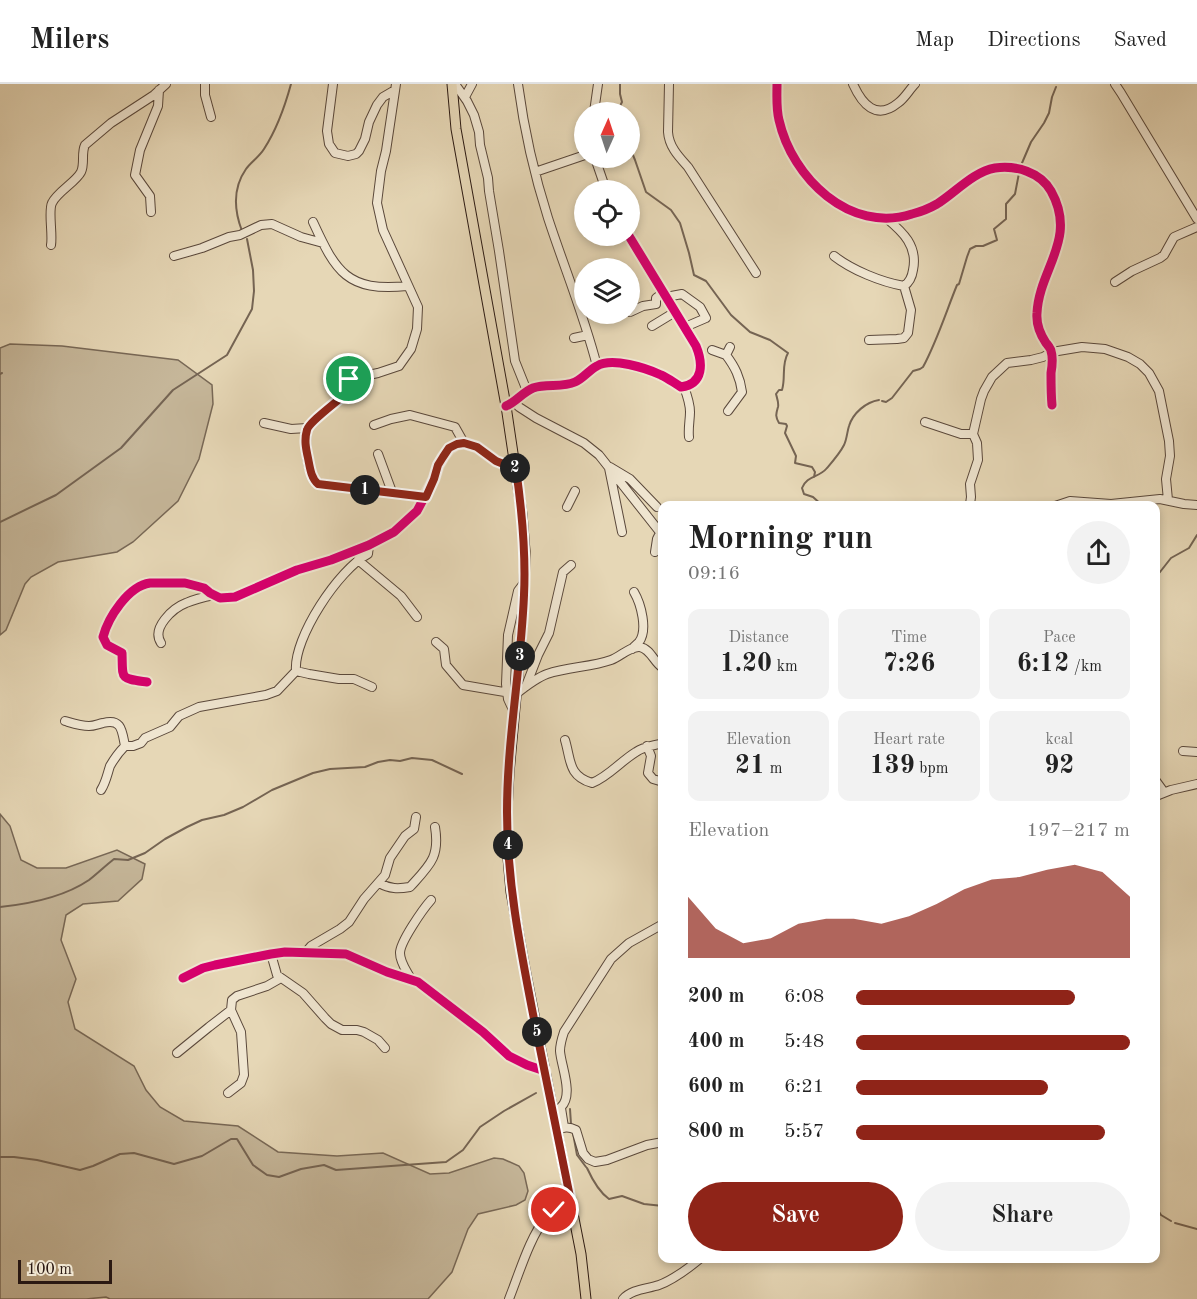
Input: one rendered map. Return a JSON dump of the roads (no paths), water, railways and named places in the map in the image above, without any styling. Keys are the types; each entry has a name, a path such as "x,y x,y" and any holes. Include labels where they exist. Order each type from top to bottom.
{"main road":[{"path":"454,84 456,129 510,404 525,551 520,653 511,693 514,712 507,811 508,858 516,920 545,1071 557,1110 584,1272 586,1299"}],"street":[{"path":"205,84 205,95 211,117"},
{"path":"333,84 327,131 330,147 343,156 351,156 359,151 377,105 395,87"},
{"path":"454,84 465,97 474,115 488,178 515,361 527,391"},
{"path":"465,97 472,84"},
{"path":"518,84 535,172 548,218 574,284"},
{"path":"595,102 598,84"},
{"path":"669,84 669,140 675,153 688,167 756,273"},
{"path":"777,84 777,105 782,132 802,171 820,191 842,206 869,217 886,218 912,214 936,204 979,174 997,168 1028,171 1045,184 1051,192 1058,211 1061,230 1037,312 1039,330 1052,352 1052,405"},
{"path":"853,84 865,105 880,110 896,105 915,84"},
{"path":"1115,84 1197,219"},
{"path":"151,212 150,196 135,175 140,150 158,106 163,87"},
{"path":"51,245 51,204 81,172 84,146 111,123 163,87"},
{"path":"349,379 378,374 399,366 411,349 417,329 417,307 383,230 378,203 395,87"},
{"path":"535,172 574,158"},
{"path":"886,218 905,236 914,250 913,273 904,286"},
{"path":"313,222 330,258 351,279 364,285 388,288 407,286"},
{"path":"174,256 267,224 323,243"},
{"path":"1114,282 1160,258 1174,237 1197,227"},
{"path":"635,246 696,346 700,364 697,379 684,387 659,374 610,362 597,366 571,384 539,387 527,391 510,404 584,443 599,455 658,529"},
{"path":"834,256 882,280 904,286"},
{"path":"869,340 904,338 908,333 911,310 904,286"},
{"path":"640,307 656,304 656,298 665,295 682,294 700,307 706,318 685,327"},
{"path":"652,326 675,312"},
{"path":"586,324 597,366"},
{"path":"574,338 588,335"},
{"path":"726,355 730,347"},
{"path":"971,501 970,484 978,460 977,443 973,434 984,391 996,373 1007,363 1082,347 1105,349 1128,357 1149,373 1158,391 1169,441 1170,456 1166,485 1168,500"},
{"path":"712,350 726,355 741,381 742,392 728,411"},
{"path":"264,423 291,429 307,428 342,397 358,376"},
{"path":"684,387 690,411 689,437"},
{"path":"374,425 410,415 455,427 464,443"},
{"path":"925,422 961,434 973,434"},
{"path":"307,428 305,444 313,479 316,482 323,485 426,497"},
{"path":"147,682 127,679 123,676 122,653 107,645 103,637 111,616 132,592 144,584 185,584 204,588 220,598 235,597 297,570 332,560 369,545 394,532 417,511 426,497 438,465 449,448 453,446 464,443 477,447 496,461 516,469"},
{"path":"378,454 392,492"},
{"path":"609,467 630,479 657,507"},
{"path":"609,467 622,532"},
{"path":"567,507 575,491"},
{"path":"1143,501 1168,500 1197,505"},
{"path":"655,552 658,538"},
{"path":"296,671 295,663 306,630 346,570 368,554 369,545"},
{"path":"358,560 401,596 417,617"},
{"path":"526,686 537,655 549,633 563,572 571,565"},
{"path":"436,642 444,649 445,663 448,668 461,683 511,693 548,674 613,660 630,650 641,640 644,626 639,601 634,592"},
{"path":"161,643 158,639 159,630 174,609 184,603 214,595"},
{"path":"630,650 639,647 647,650 658,664"},
{"path":"296,671 354,679 372,687"},
{"path":"125,746 141,743 145,738 170,727 178,716 199,708 273,693 296,671"},
{"path":"64,721 87,726 105,722 119,724 125,746 111,764 101,790"},
{"path":"565,740 571,768 592,783 635,752 658,744"},
{"path":"647,746 651,756 648,773 658,780"},
{"path":"1183,751 1197,752"},
{"path":"1160,794 1197,784"},
{"path":"305,953 311,946 349,922 364,899 387,873 390,858 405,836 414,829 416,817"},
{"path":"379,883 396,889 410,886 433,860 437,848 435,827"},
{"path":"411,979 403,965 400,951 422,911 431,900"},
{"path":"557,1110 565,1100 567,1084 560,1052 564,1032 611,959 629,943 658,927"},
{"path":"183,978 209,966 271,954 285,952 346,954 387,972 411,979 483,1032 509,1056 545,1071"},
{"path":"271,954 276,972 281,978 303,993 331,1024 342,1030 364,1032 378,1040 385,1048"},
{"path":"228,1093 241,1083 244,1075 241,1032 231,1010 232,1000 267,987 281,978"},
{"path":"177,1053 231,1010"},
{"path":"560,1129 570,1127 577,1131 583,1153 593,1162 604,1162 658,1143"},
{"path":"509,1299 539,1228 547,1216 570,1197"},
{"path":"623,1299 633,1292 661,1284 696,1263"}],"waterway":[{"path":"242,231 236,207 238,184 246,169 262,152 273,134 291,84"},
{"path":"620,84 622,102"},
{"path":"1022,163 1031,142 1049,113 1056,87"},
{"path":"638,168 646,192 671,210 680,223 694,275 706,281 731,315 750,332 770,340 788,353 782,390 776,394 778,404 776,417 779,423 787,426 785,433 796,456 795,463 812,467 815,472 814,477"},
{"path":"882,401 886,402 892,398 913,371 923,367 959,284 970,249 997,240 994,229 1006,219 1006,204 1015,194 1019,173"},
{"path":"0,522 56,495 121,448 173,390 227,355 252,309 253,270 247,239"},
{"path":"817,501 804,494 802,488 804,484 824,471 838,454 845,443 851,421 857,413 869,403 879,400"},
{"path":"1160,572 1171,558 1189,548 1197,535"},
{"path":"0,907 34,902 69,891 89,880 114,859 128,860 145,853 187,827 243,807 272,790 313,773 330,769 365,767 378,762 412,758 432,760 462,774"},
{"path":"0,1157 37,1160 80,1170 120,1154 134,1153 174,1164 202,1156 231,1139 237,1139 253,1165 267,1175 279,1177 301,1169 324,1165 336,1170 446,1162 463,1150 480,1127 536,1093"},
{"path":"570,1109 571,1124"},
{"path":"573,1133 577,1155 586,1167"},
{"path":"587,1168 599,1189 609,1199 622,1196 644,1204 658,1205"},
{"path":"1160,1213 1171,1221"},
{"path":"1175,1223 1197,1229"}]}
